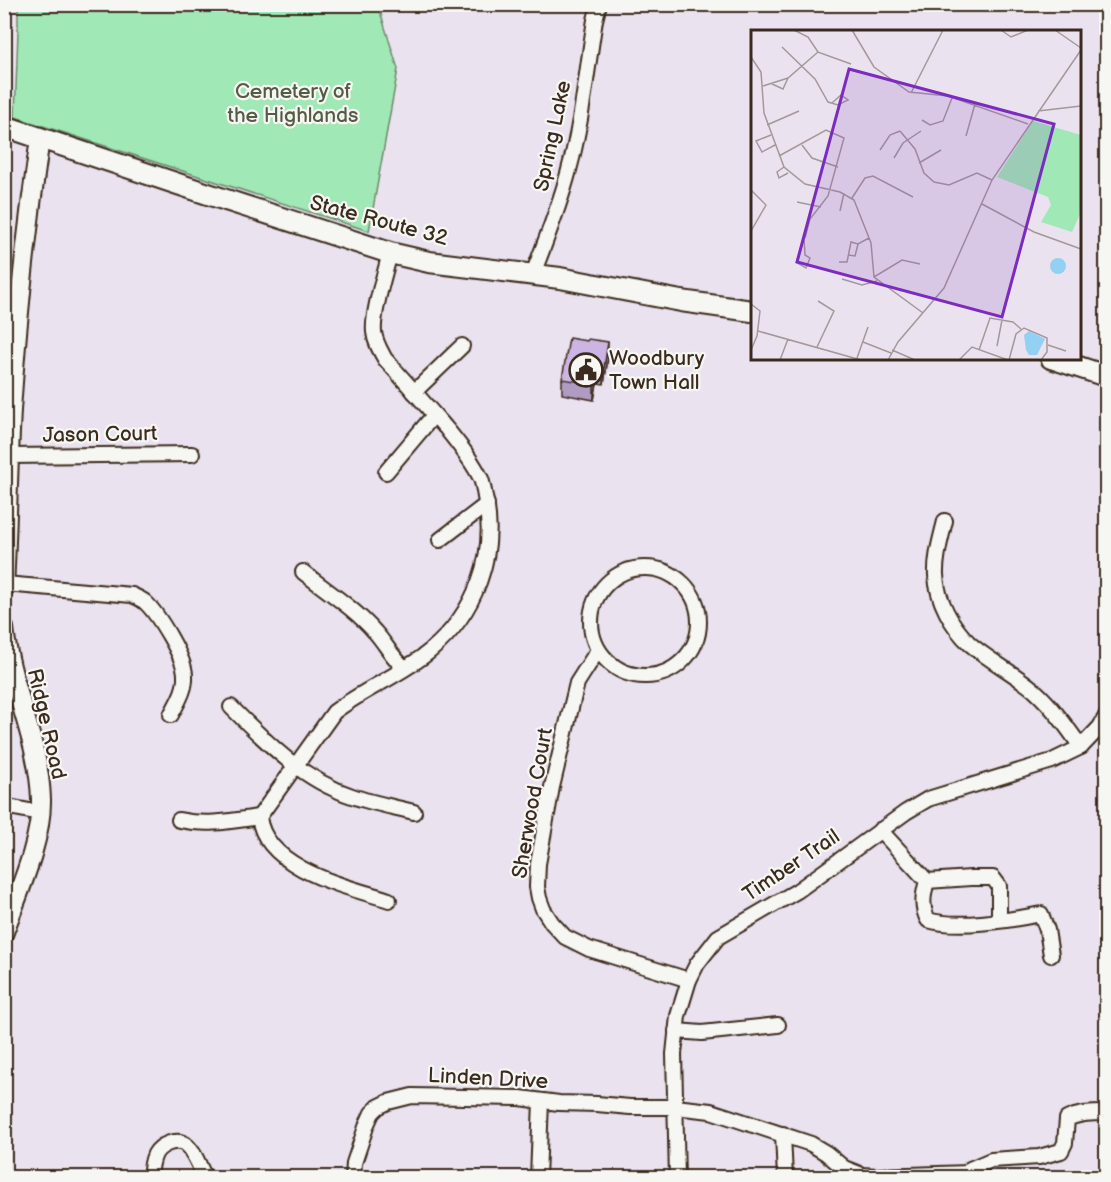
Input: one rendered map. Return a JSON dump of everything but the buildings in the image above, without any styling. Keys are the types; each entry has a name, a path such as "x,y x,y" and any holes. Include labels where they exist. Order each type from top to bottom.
{"main road":[{"name":"State Route 32","path":"4,126 390,253 429,262 533,274 681,301 751,311"},
{"path":"1057,360 1107,376"}],"street":[{"name":"Spring Lake","path":"533,274 556,214 569,170 599,4"},
{"path":"40,138 33,179 18,320 9,456 5,586 115,593 132,595 144,600 159,619 185,667 186,678 183,690 171,715"},
{"path":"389,900 329,880 295,865 269,842 260,828 259,817 334,712 345,703 430,652 451,630 465,612 485,564 489,527 487,504 481,479 457,442 377,346 374,331 376,310 390,253"},
{"path":"414,392 462,346"},
{"path":"386,472 434,415"},
{"name":"Jason Court","path":"9,456 192,454"},
{"path":"440,540 487,504"},
{"path":"945,521 938,547 936,574 940,597 952,622 970,643 1034,690 1057,714 1081,747"},
{"path":"641,567 659,569 676,577 688,590 696,605 699,623 696,640 688,656 675,668 659,675 641,677 624,673 609,664 598,650 591,633 591,614 596,597 615,577 641,567"},
{"path":"303,572 375,631 405,668"},
{"name":"Ridge Road","path":"4,628 6,645 37,765 41,800 32,852 4,932"},
{"name":"Sherwood Court","path":"598,650 577,683 552,787 538,864 539,898 552,923 565,938 589,949 689,980"},
{"path":"231,707 269,745 321,783 351,796 414,812"},
{"name":"Timber Trail","path":"677,1178 674,1054 678,1016 689,980 697,964 718,937 797,891 880,830 928,799 1052,761 1081,747 1104,724"},
{"path":"4,806 40,813"},
{"path":"179,820 196,824 213,824 259,817"},
{"path":"880,830 927,881"},
{"path":"927,881 993,878 999,886 999,920"},
{"path":"927,881 923,897 924,913 928,920 938,923 974,923 1041,914 1047,930 1051,955"},
{"path":"676,1031 702,1033 777,1025"},
{"name":"Linden Drive","path":"353,1178 354,1163 372,1113 388,1102 412,1096 520,1098 560,1103 675,1107 711,1111 811,1144 844,1168 862,1176 969,1175"},
{"path":"538,1178 541,1101"},
{"path":"969,1175 970,1169 991,1160 1039,1157 1061,1151 1065,1143 1067,1119 1082,1114 1107,1113"},
{"path":"783,1134 786,1178"},
{"path":"152,1178 150,1172 155,1154 168,1143 178,1141 184,1143 192,1152 205,1178"}],"green space":[{"name":"Cemetery of the Highlands","path":"18,5 378,5 398,69 369,231 15,117"}],"place":[{"name":"Woodbury Town Hall","path":"586,370"}]}
